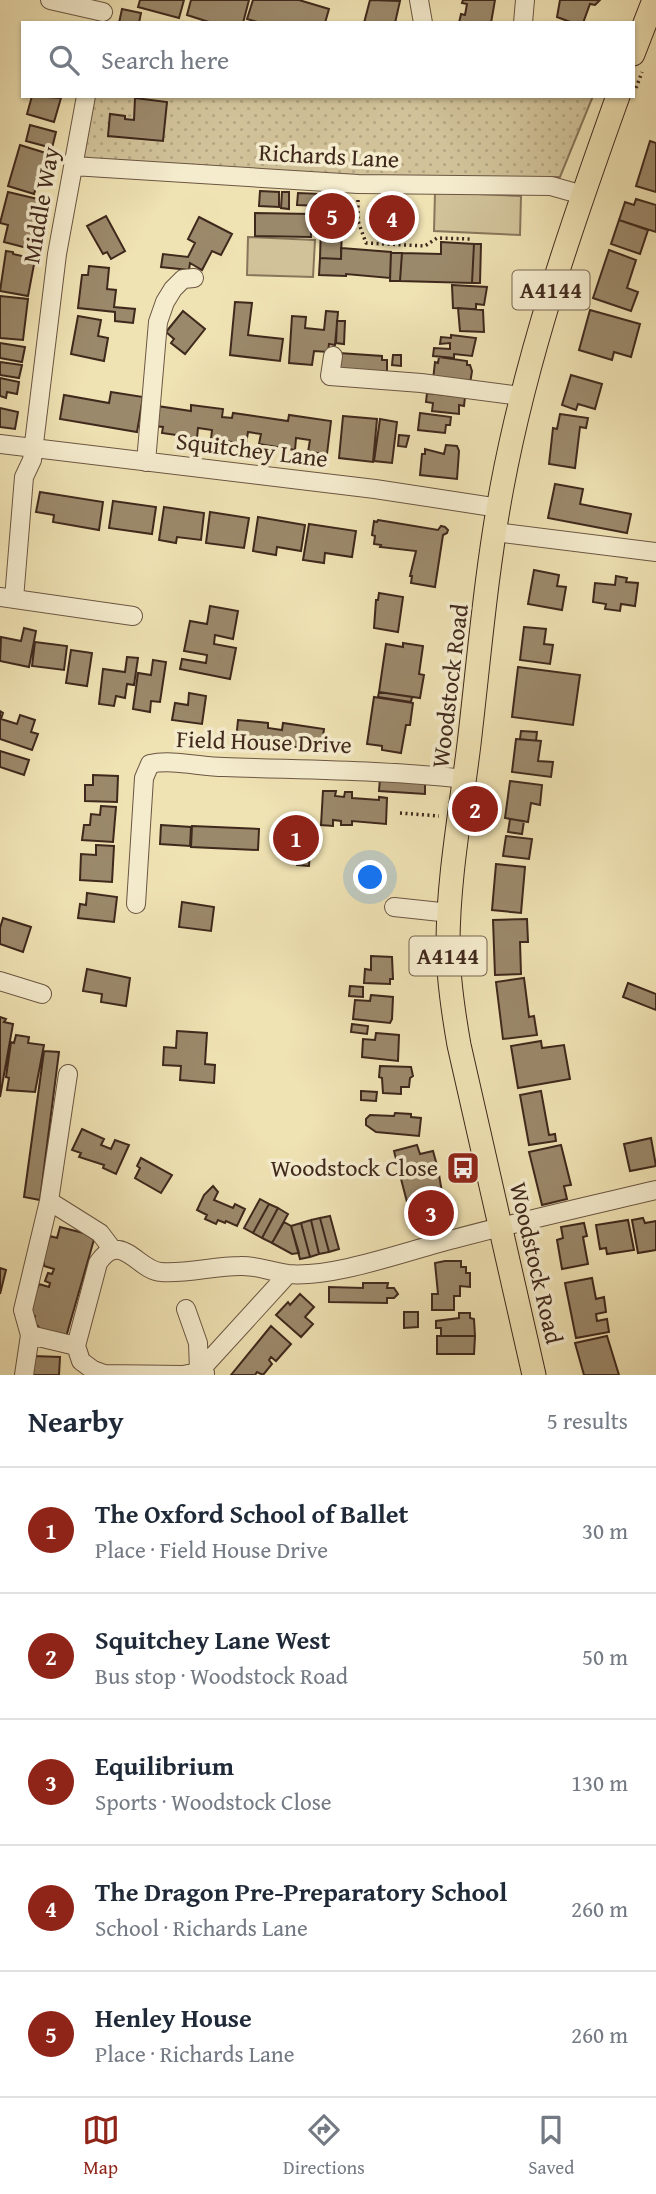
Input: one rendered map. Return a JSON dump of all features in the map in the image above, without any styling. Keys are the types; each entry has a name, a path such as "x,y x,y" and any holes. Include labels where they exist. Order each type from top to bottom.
{"main road":[{"path":"635,49 654,0"},
{"name":"Woodstock Road","path":"534,1375 450,996 450,913 495,531 521,396 548,300 617,98"}],"street":[{"path":"50,0 103,12"},
{"path":"419,0 423,21"},
{"path":"523,21 525,0"},
{"name":"Middle Way","path":"7,598 24,477 32,460 57,254 86,98"},
{"name":"Richards Lane","path":"73,166 358,184 551,186 583,195"},
{"path":"146,462 159,322 173,289 183,279 194,278"},
{"path":"333,356 330,376 421,383 521,396"},
{"name":"Squitchey Lane","path":"0,444 375,489 499,508"},
{"path":"495,531 656,552"},
{"path":"7,598 133,616"},
{"name":"Field House Drive","path":"142,898 144,778 150,764 158,762 203,767 386,771 465,779"},
{"path":"394,907 450,913"},
{"path":"0,981 42,994"},
{"path":"24,1375 30,1335 23,1310 49,1201 68,1074"},
{"path":"49,1201 100,1233 113,1250 129,1254 158,1273 243,1266 288,1274 327,1273 501,1226 656,1190"},
{"path":"113,1250 98,1263 76,1346 81,1361 104,1374 183,1375 203,1372 288,1274"},
{"path":"186,1309 198,1343 203,1372"},
{"path":"30,1335 76,1346"}],"path":[{"path":"358,184 358,221 366,243 425,246 437,238 471,239"},
{"path":"400,813 441,816"}],"shaded area":[{"path":"93,98 592,98 560,177 315,177 81,160"},
{"path":"435,192 521,196 520,235 434,231"},
{"path":"248,237 315,240 313,277 247,275"}],"building":[{"path":"140,0 184,0 179,18 138,7"},
{"path":"191,0 249,0 244,21 206,21 187,15"},
{"path":"253,0 299,0 329,9 326,21 247,19"},
{"path":"370,0 400,1 395,21 365,21"},
{"path":"463,0 495,0 491,21 459,21 461,14 465,15 467,4 462,3"},
{"path":"560,0 600,0 595,5 590,4 584,21 568,21 557,17"},
{"path":"122,9 141,13 139,21 119,21"},
{"path":"31,98 61,98 54,122 27,114"},
{"path":"135,98 167,102 163,141 108,136 110,114 134,120"},
{"path":"30,125 56,132 52,148 26,141"},
{"path":"650,141 656,143 656,192 636,186"},
{"path":"20,145 49,154 43,176 40,175 34,194 8,186"},
{"path":"321,188 344,189 342,226 321,225 322,206 297,205 298,193 321,194"},
{"path":"260,191 279,192 279,207 259,206"},
{"path":"8,192 42,200 31,249 4,242 8,225 0,223"},
{"path":"282,192 289,192 289,209 281,208"},
{"path":"636,199 656,205 656,232 619,220 625,202 634,205"},
{"path":"255,213 312,214 311,237 255,236"},
{"path":"106,216 125,251 111,259 107,252 103,254 87,226"},
{"path":"199,217 232,234 221,255 212,251 202,270 190,263 189,270 161,267 163,254 188,257 195,243 188,239"},
{"path":"619,220 648,230 640,254 611,244"},
{"path":"321,225 342,226 341,259 320,258"},
{"path":"441,242 474,244 472,283 400,281 402,253 441,254"},
{"path":"474,244 481,244 480,283 472,283"},
{"path":"341,248 391,252 390,278 346,274 319,275 320,258 341,259"},
{"path":"609,250 636,260 627,288 638,292 631,311 593,298"},
{"path":"6,251 35,259 28,296 0,291"},
{"path":"391,253 402,253 400,281 390,281"},
{"path":"89,266 109,268 107,289 116,290 114,307 135,309 133,323 115,321 115,312 78,308 82,275 88,275"},
{"path":"452,285 487,287 484,305 476,304 476,309 453,308"},
{"path":"0,296 28,299 23,340 0,338"},
{"path":"235,302 252,303 248,335 283,339 280,361 230,355"},
{"path":"458,308 483,310 484,332 460,331"},
{"path":"590,310 640,324 631,357 614,352 612,360 579,350"},
{"path":"183,311 205,329 185,354 171,343 174,339 166,332"},
{"path":"326,311 338,312 335,345 329,344 328,352 314,351 312,365 289,363 292,316 306,317 305,328 324,330"},
{"path":"78,316 101,320 98,336 108,338 104,361 71,354"},
{"path":"337,321 345,321 344,344 336,343"},
{"path":"451,335 476,338 472,356 433,356 434,348 450,349 450,343 440,344 441,337 451,338"},
{"path":"0,343 25,347 22,362 0,358"},
{"path":"339,353 382,356 382,360 387,360 387,375 338,371"},
{"path":"393,355 401,355 401,366 392,365"},
{"path":"439,357 467,361 472,371 470,384 433,380 435,362 438,363"},
{"path":"0,362 22,365 19,378 0,375"},
{"path":"571,375 602,384 595,409 578,404 576,410 562,405"},
{"path":"0,378 19,382 17,394 7,392 6,398 0,396"},
{"path":"111,392 143,397 137,432 60,419 64,395 109,403"},
{"path":"427,393 465,397 464,406 459,405 459,414 432,411 433,403 426,402"},
{"path":"191,405 223,409 222,417 232,418 233,413 288,421 289,415 331,421 327,454 308,452 310,440 296,438 295,450 259,444 261,434 248,432 246,444 211,439 212,430 198,428 197,438 162,433 163,427 154,426 157,406 191,411"},
{"path":"0,408 18,412 15,429 0,427"},
{"path":"420,413 451,417 450,425 446,425 445,433 418,430"},
{"path":"560,414 588,418 586,428 580,427 575,468 549,464 553,428 557,429"},
{"path":"343,416 377,419 373,462 339,458"},
{"path":"380,419 397,422 392,463 374,461"},
{"path":"399,435 409,436 406,447 398,446"},
{"path":"446,445 457,446 459,451 457,479 420,475 425,449 444,454"},
{"path":"555,484 583,489 580,504 631,514 627,533 548,518"},
{"path":"40,492 103,502 99,530 53,522 54,515 36,512"},
{"path":"113,501 156,507 152,534 109,528"},
{"path":"164,507 204,513 201,540 177,537 176,543 159,540"},
{"path":"210,512 249,518 244,548 206,543"},
{"path":"258,517 305,525 301,551 277,547 276,555 253,551"},
{"path":"374,521 438,530 441,526 448,530 443,535 435,587 411,583 416,551 374,544"},
{"path":"309,524 356,531 352,557 325,553 324,563 303,560"},
{"path":"534,570 559,575 557,586 566,587 562,610 528,604"},
{"path":"616,576 627,578 626,582 638,583 635,606 621,604 620,611 605,609 606,604 593,602 595,583 615,585"},
{"path":"379,593 403,597 398,632 374,628"},
{"path":"210,606 238,611 233,639 215,635 214,644 236,648 230,679 180,669 182,659 206,663 207,655 184,651 190,621 207,624"},
{"path":"524,627 546,629 544,644 553,645 550,664 520,660"},
{"path":"24,628 36,631 29,667 0,661 1,637 21,641"},
{"path":"35,642 67,646 64,670 32,666"},
{"path":"403,643 423,646 419,674 424,675 420,698 379,692 386,644 403,647"},
{"path":"71,650 92,653 87,686 66,683"},
{"path":"127,657 138,658 134,685 127,684 125,698 116,696 114,706 99,704 103,669 125,672"},
{"path":"153,660 166,662 160,702 151,701 150,712 133,709 138,673 151,675"},
{"path":"518,667 580,675 573,725 512,717"},
{"path":"379,692 412,697 411,702 378,697"},
{"path":"189,693 206,696 202,724 172,720 175,703 188,705"},
{"path":"374,697 413,703 410,725 406,725 401,753 367,744"},
{"path":"0,711 3,713 1,719 17,724 20,715 35,720 31,732 38,734 32,750 0,739"},
{"path":"238,720 268,723 268,728 282,730 283,723 324,729 321,750 236,740"},
{"path":"521,731 537,732 536,741 520,739"},
{"path":"516,739 541,741 538,761 553,762 551,777 512,772"},
{"path":"0,751 29,760 24,775 0,767"},
{"path":"93,775 118,776 117,802 85,801 85,785 93,785"},
{"path":"380,778 425,781 425,794 379,791"},
{"path":"510,781 542,785 540,805 531,803 528,822 505,818"},
{"path":"323,791 336,791 335,796 344,797 345,792 352,792 352,798 387,798 386,824 352,821 352,825 341,825 341,821 333,820 333,826 321,825"},
{"path":"101,806 116,807 113,842 82,840 84,825 90,825 91,814 100,815"},
{"path":"510,819 524,821 522,834 508,832"},
{"path":"292,820 312,821 309,866 297,865 297,862 294,862 295,847 280,846 281,829 291,830"},
{"path":"161,825 191,827 190,846 160,844"},
{"path":"192,826 259,829 258,850 191,847"},
{"path":"506,836 532,839 529,859 503,856"},
{"path":"96,845 114,846 112,882 80,880 81,854 96,855"},
{"path":"496,864 525,867 521,913 492,910"},
{"path":"87,893 117,897 114,922 78,918 80,904 86,905"},
{"path":"182,902 214,907 211,931 179,927"},
{"path":"3,918 31,927 23,952 0,944"},
{"path":"527,919 528,942 520,942 521,974 495,975 493,920"},
{"path":"371,956 392,957 393,979 390,979 390,984 364,983 365,969 371,970"},
{"path":"87,969 130,978 126,1006 101,1002 102,994 83,991"},
{"path":"524,978 529,1017 534,1016 537,1035 503,1039 496,982"},
{"path":"628,983 656,994 656,1010 623,997"},
{"path":"350,986 363,987 363,997 349,996"},
{"path":"371,995 393,997 390,1023 353,1019 355,1000 370,1001"},
{"path":"0,1017 6,1019 4,1022 13,1024 0,1097"},
{"path":"352,1024 368,1026 367,1034 351,1032"},
{"path":"177,1031 207,1033 205,1064 215,1065 214,1083 180,1080 181,1066 163,1065 164,1047 176,1048"},
{"path":"376,1033 399,1035 398,1061 362,1057 363,1039 375,1040"},
{"path":"16,1035 29,1037 28,1043 44,1045 35,1092 7,1090 11,1042 14,1043"},
{"path":"541,1041 542,1048 564,1045 570,1079 518,1088 511,1046"},
{"path":"44,1051 59,1052 40,1200 24,1197"},
{"path":"380,1066 411,1067 413,1076 410,1078 409,1087 401,1087 401,1094 383,1093 382,1078 379,1077"},
{"path":"361,1091 377,1092 376,1101 361,1100"},
{"path":"541,1091 549,1135 555,1134 556,1141 529,1145 520,1095"},
{"path":"395,1113 421,1118 419,1136 376,1132 366,1125 366,1119 370,1115 394,1116"},
{"path":"82,1129 104,1139 101,1145 111,1149 115,1140 129,1145 116,1174 103,1168 104,1165 79,1157 81,1153 72,1150"},
{"path":"651,1138 656,1166 630,1171 624,1144"},
{"path":"417,1145 420,1154 433,1151 438,1169 401,1179 394,1151"},
{"path":"561,1145 571,1185 564,1186 567,1199 542,1205 529,1152"},
{"path":"141,1158 172,1175 161,1193 135,1178"},
{"path":"438,1169 442,1192 407,1202 401,1179"},
{"path":"213,1186 218,1192 214,1200 233,1208 235,1204 245,1209 237,1226 218,1220 216,1224 205,1219 207,1215 197,1210 204,1195"},
{"path":"260,1199 269,1204 253,1233 244,1228"},
{"path":"436,1200 447,1200 451,1216 414,1224 411,1210"},
{"path":"269,1204 278,1208 262,1238 253,1233"},
{"path":"278,1208 288,1214 272,1243 262,1238"},
{"path":"330,1216 339,1249 329,1252 320,1218"},
{"path":"320,1218 329,1252 319,1254 311,1220"},
{"path":"643,1218 645,1223 656,1221 656,1250 638,1253 632,1220"},
{"path":"311,1220 319,1254 310,1257 301,1223"},
{"path":"628,1220 634,1250 607,1254 606,1248 600,1249 596,1225"},
{"path":"284,1222 291,1226 299,1253 292,1254 272,1243"},
{"path":"301,1223 310,1257 300,1259 291,1226"},
{"path":"584,1223 587,1236 583,1237 588,1264 562,1269 557,1240 563,1238 561,1227"},
{"path":"60,1227 95,1236 66,1337 40,1330 33,1324 35,1316 27,1313 35,1286 38,1287 39,1284 49,1287 50,1283 45,1281 48,1273 52,1274 54,1269 44,1266 42,1262 50,1236 57,1238"},
{"path":"461,1261 461,1267 466,1267 466,1273 470,1273 470,1287 460,1286 460,1296 454,1296 454,1310 432,1310 432,1294 438,1294 435,1263"},
{"path":"0,1268 6,1270 0,1294"},
{"path":"592,1278 596,1299 604,1297 606,1312 596,1314 597,1321 607,1319 609,1332 576,1338 565,1283"},
{"path":"363,1283 388,1283 387,1288 394,1288 398,1294 394,1298 387,1298 387,1303 329,1302 329,1287 363,1288"},
{"path":"300,1294 314,1307 305,1317 313,1324 301,1337 276,1315"},
{"path":"404,1312 418,1312 418,1327 404,1328"},
{"path":"459,1313 470,1313 470,1318 474,1319 475,1336 441,1336 441,1328 436,1328 436,1321 459,1318"},
{"path":"271,1326 291,1344 276,1361 271,1357 269,1360 272,1364 263,1375 257,1372 255,1375 231,1375"},
{"path":"437,1336 475,1336 474,1354 437,1354"},
{"path":"607,1336 619,1375 584,1375 575,1343"},
{"path":"33,1356 60,1357 59,1375 32,1375"}],"place":[{"name":"Henley House","path":"332,216"},
{"name":"The Dragon Pre-Preparatory School","path":"392,218"},
{"name":"Squitchey Lane West","path":"475,809"},
{"name":"The Oxford School of Ballet","path":"296,838"},
{"name":"Woodstock Close","path":"463,1168"},
{"name":"Equilibrium","path":"431,1213"}]}
